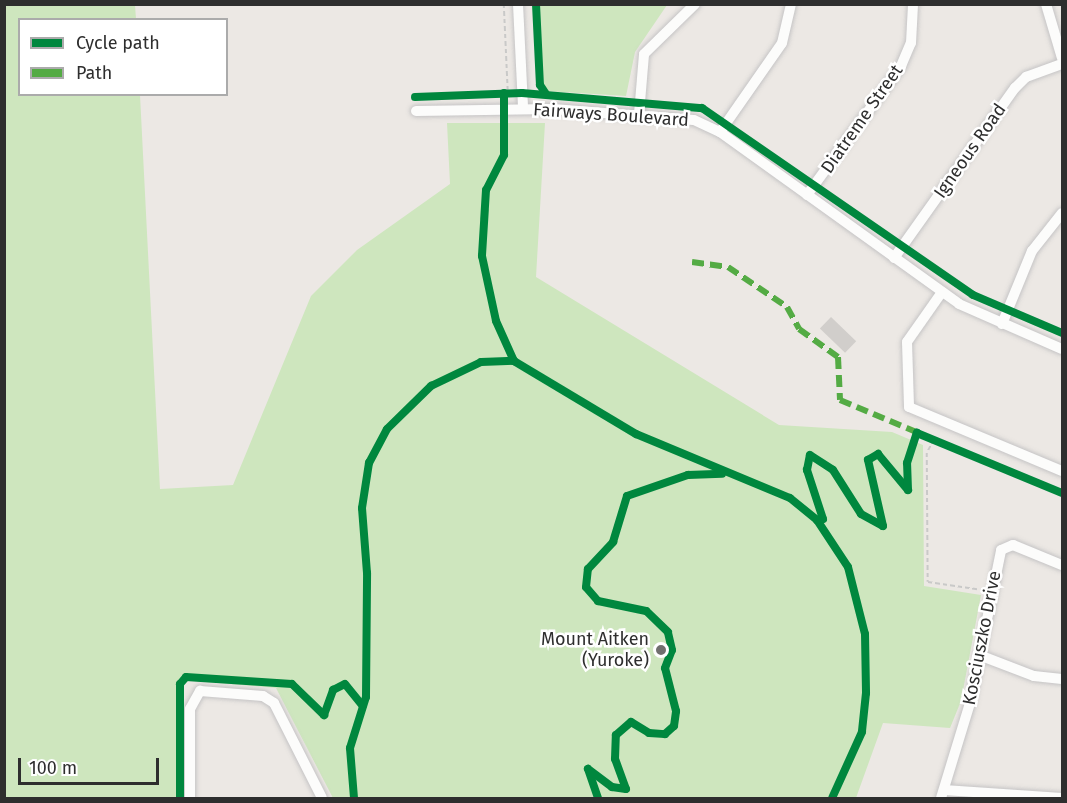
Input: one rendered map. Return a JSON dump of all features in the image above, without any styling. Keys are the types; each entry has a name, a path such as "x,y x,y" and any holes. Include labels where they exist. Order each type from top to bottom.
{"street":[{"path":"518,4 523,108"},
{"path":"639,114 644,54 696,4"},
{"path":"720,132 782,43 791,4"},
{"name":"Diatreme Street","path":"807,195 902,66 910,43 913,4"},
{"path":"1046,4 1062,58"},
{"name":"Igneous Road","path":"894,258 1015,88 1026,77 1062,64"},
{"name":"Fairways Boulevard","path":"416,111 523,108 683,118 720,132 942,292 1002,324 1062,349"},
{"path":"1002,324 1032,251 1062,213"},
{"path":"942,292 907,342 909,407 1062,471"},
{"name":"Kosciuszko Drive","path":"943,794 979,655 991,592 1005,546 1062,565"},
{"path":"979,655 1034,676 1062,680"},
{"path":"190,798 192,697 200,691 263,696 273,703 322,798"},
{"path":"943,794 1059,798"}],"path":[{"path":"504,4 506,93 504,109"},
{"path":"493,93 522,93"},
{"path":"934,440 927,453 928,582 991,592"}],"green space":[{"path":"5,4 135,5 136,18 18,18 18,96 140,96 160,489 233,485 311,296 357,250 450,184 447,123 545,123 536,277 779,425 892,432 923,445 924,586 981,595 961,701 950,728 883,723 856,798 333,798 276,688 183,680 182,798 5,798"},
{"path":"534,4 667,5 635,52 626,96 546,91 538,84"}],"building":[{"path":"831,317 856,341 845,353 820,329"}],"marked path":[{"path":"692,262 728,267 787,307 799,329 838,357 840,400 921,434"}],"cycle path":[{"path":"536,4 540,85 546,94"},
{"path":"504,93 504,155 486,190 482,256 496,321 514,361 636,434 790,498 817,520 848,567 865,634 866,693 862,732 832,798"},
{"path":"415,97 522,93 702,108 973,295 1062,333"},
{"path":"354,798 350,748 366,697 367,573 362,508 369,463 387,429 431,386 481,362 514,361"},
{"path":"817,520 823,519 807,470 810,455 833,470 861,514 883,526 868,460 878,454 908,490 907,463 917,433 1062,493"},
{"path":"598,798 588,769 612,787 626,789 615,759 616,735 631,722 649,733 665,734 674,726 676,711 665,668 672,650 668,632 646,611 598,601 586,587 588,569 613,542 627,496 688,475 722,474"},
{"path":"180,798 180,684 186,677 292,684 324,715 333,690 345,684 363,706"}],"place":[{"name":"Mount Aitken (Yuroke)","path":"661,650"}]}
